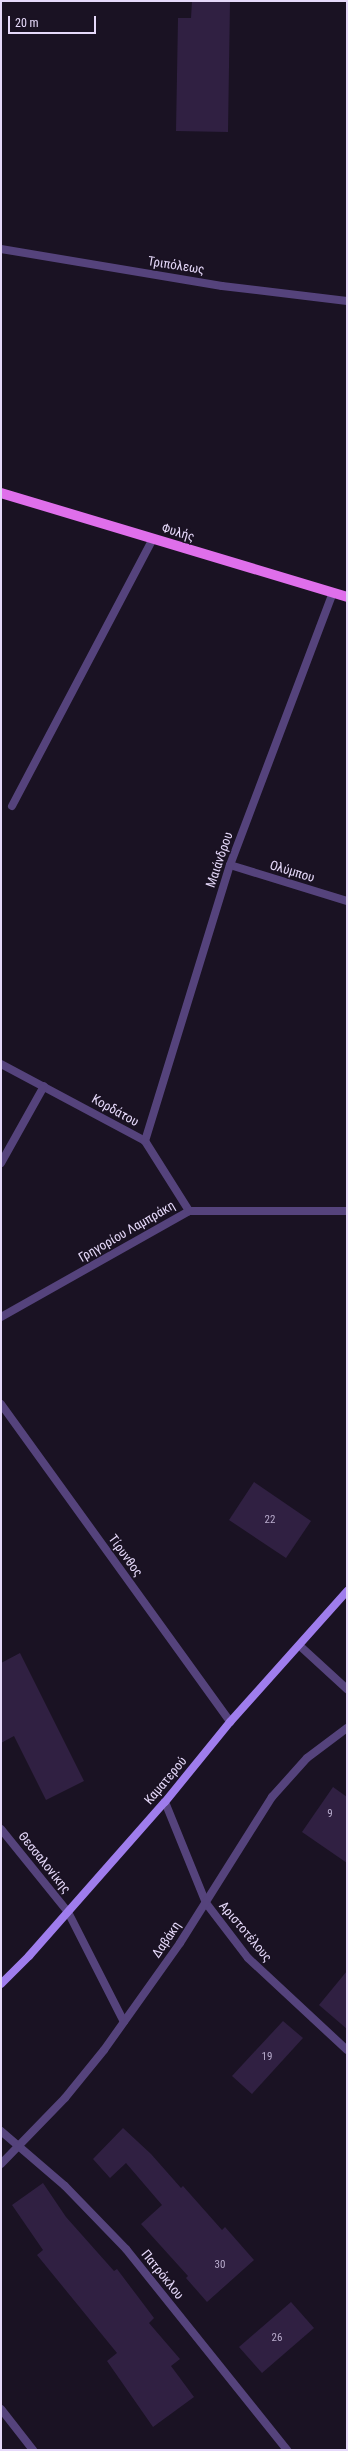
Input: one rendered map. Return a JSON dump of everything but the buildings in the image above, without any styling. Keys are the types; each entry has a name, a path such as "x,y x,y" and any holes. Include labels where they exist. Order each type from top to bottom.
{"main road":[{"name":"Φυλής","path":"1,493 347,597"}],"street":[{"name":"Τριπόλεως","path":"1,249 222,286 347,301"},
{"path":"12,806 153,539"},
{"name":"Μαιάνδρου","path":"144,1141 230,866 333,593"},
{"name":"Ολύμπου","path":"230,866 347,901"},
{"name":"Κορδάτου","path":"1,1064 144,1141 189,1211"},
{"path":"1,1163 44,1086"},
{"name":"Γρηγορίου Λαμπράκη","path":"1,1317 189,1211 347,1211"},
{"name":"Τίρυνθος","path":"1,1404 230,1722"},
{"name":"Καματερού","path":"1,1984 29,1956 165,1802 230,1722 300,1646 347,1591"},
{"path":"300,1646 347,1689"},
{"name":"Δαβάκη","path":"1,2164 19,2148 65,2098 124,2022 206,1903 256,1822 292,1772 331,1738 347,1728"},
{"name":"Αριστοτέλους","path":"165,1802 206,1903 248,1958 347,2050"},
{"name":"Θεσσαλονίκης","path":"1,1828 68,1912 124,2022"},
{"name":"Πατρόκλου","path":"1,2131 65,2186 126,2250 287,2450"},
{"path":"1,2409 33,2450"}]}
